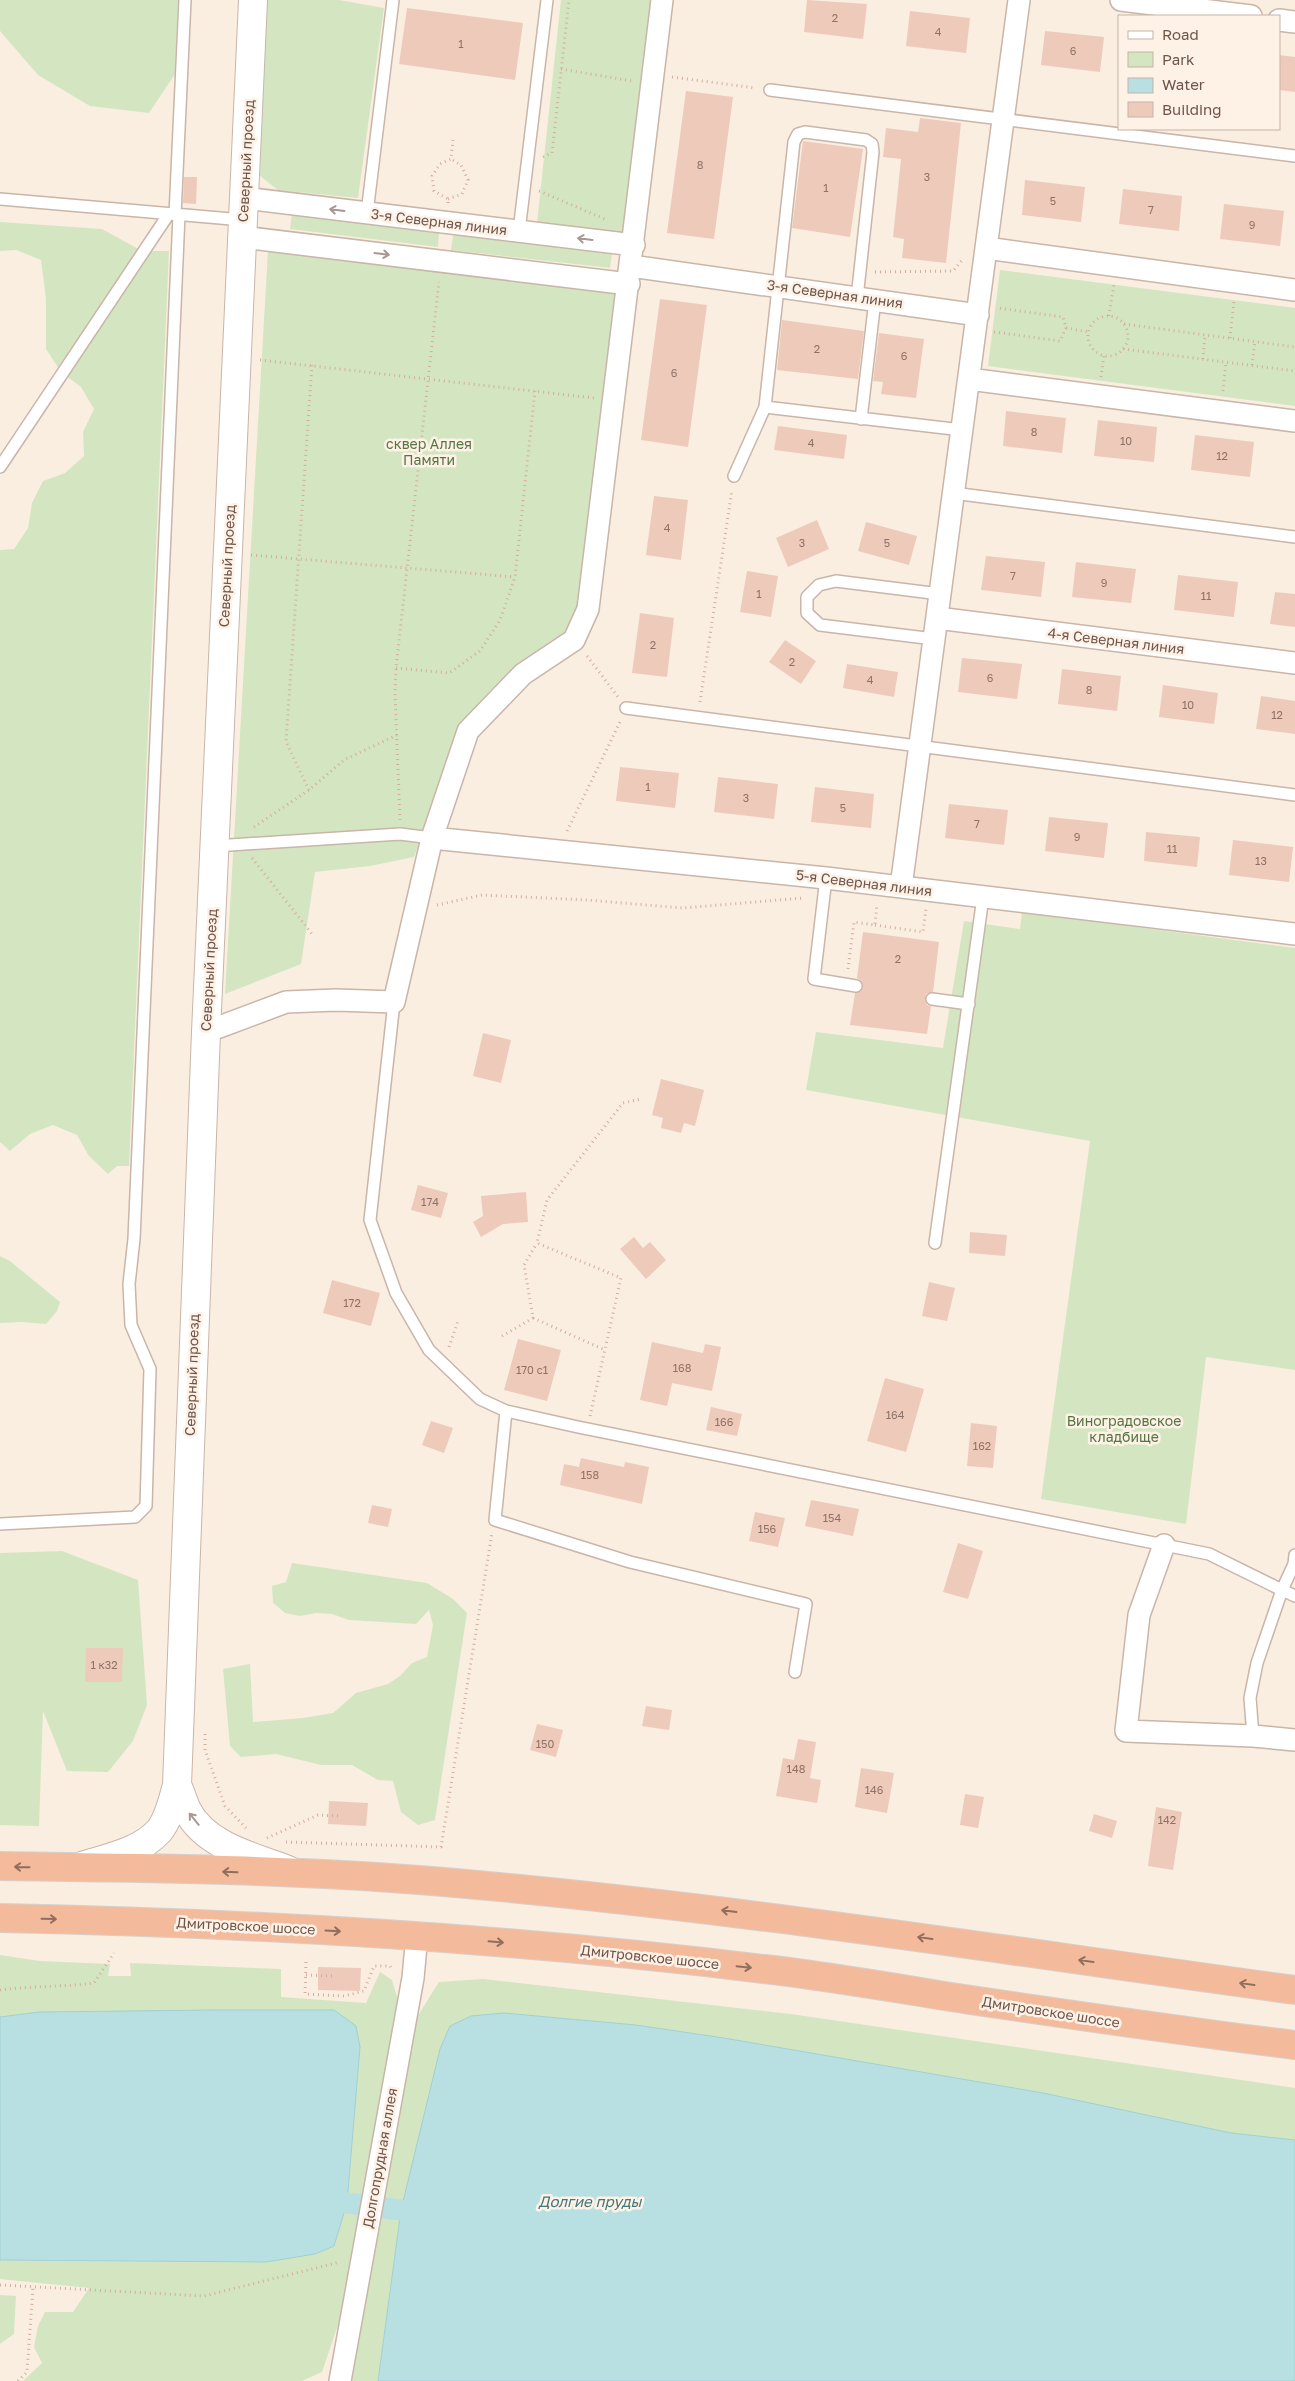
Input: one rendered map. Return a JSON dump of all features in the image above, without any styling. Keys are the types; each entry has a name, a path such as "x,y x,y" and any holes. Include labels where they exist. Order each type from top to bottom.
{"highway":[{"path":"0,1866 297,1874 429,1881 645,1902 773,1917 1295,1990"},
{"name":"Дмитровское шоссе","path":"0,1918 124,1920 417,1935 766,1969 1143,2026 1295,2045"}],"street":[{"name":"Северный проезд","path":"253,0 243,219 228,845 206,1032 177,1784 188,1812 202,1830 233,1850 297,1874"},
{"path":"206,1032 286,1002 336,1000 394,1002 432,838 468,731 524,674 574,640 588,609 615,400 662,0"},
{"path":"901,887 970,380 1019,0"},
{"path":"1127,0 1243,15"},
{"path":"1280,20 1295,22"},
{"name":"3-я Северная линия","path":"243,219 368,213 519,232 777,286 978,317"},
{"name":"3-я Северная линия","path":"243,219 442,261 632,257"},
{"path":"986,248 1295,290"},
{"path":"970,380 1295,421"},
{"name":"4-я Северная линия","path":"937,618 1295,664"},
{"name":"5-я Северная линия","path":"432,838 557,851 825,886 880,884 1295,934"},
{"path":"1164,1545 1139,1615 1126,1731 1253,1736 1295,1740"},
{"path":"79,1867 133,1849 149,1840 160,1830 169,1812 177,1784"},
{"name":"Долгопрудная аллея","path":"340,2381 413,1978 417,1935"}],"lane":[{"path":"0,1524 135,1518 146,1506 150,1369 131,1325 129,1284 134,1229 174,215 185,0"},
{"path":"368,213 393,0"},
{"path":"519,232 547,0"},
{"path":"770,90 1295,156"},
{"path":"734,476 765,407 794,142 798,134 805,132 866,140 872,144 860,272 866,299 861,419"},
{"path":"0,199 174,215 243,219"},
{"path":"0,467 174,215"},
{"path":"765,407 962,430"},
{"path":"954,493 1295,537"},
{"path":"934,639 820,625 807,612 807,596 818,585 836,580 940,594"},
{"path":"626,708 1295,796"},
{"path":"228,845 400,834 432,838"},
{"path":"825,886 814,980 851,985"},
{"path":"935,1243 983,897"},
{"path":"932,998 969,1004"},
{"path":"394,1002 370,1220 396,1293 429,1350 480,1399 506,1411 1209,1554 1295,1596"},
{"path":"506,1411 495,1520 630,1562 806,1604 795,1672"},
{"path":"1253,1736 1250,1698 1257,1663 1282,1590 1294,1564 1295,1555"}],"path":[{"path":"527,166 552,153 569,0"},
{"path":"562,69 770,90"},
{"path":"452,159 453,140"},
{"path":"452,159 461,165 468,180 462,194 448,199 434,191 432,176 440,164 452,159"},
{"path":"525,185 632,257"},
{"path":"446,223 448,199"},
{"path":"860,272 953,272 964,258 986,248"},
{"path":"400,834 396,668 442,261"},
{"path":"1109,316 1116,265"},
{"path":"1230,338 1236,282"},
{"path":"1124,324 1128,339 1123,349 1110,356 1097,353 1089,343 1088,332 1096,319 1109,316 1116,317 1124,324 1295,347"},
{"path":"978,317 1063,317 1066,328 1060,340 978,317"},
{"path":"1066,328 1088,332"},
{"path":"1203,359 1205,335"},
{"path":"1252,365 1255,341"},
{"path":"1123,349 1295,371"},
{"path":"256,359 615,400"},
{"path":"1221,411 1226,362"},
{"path":"309,790 286,742 312,365"},
{"path":"396,668 449,673 480,651 500,620 515,576 535,391"},
{"path":"698,717 734,476"},
{"path":"245,554 515,576"},
{"path":"557,851 626,708 574,640"},
{"path":"312,934 228,845 309,790 344,760 397,735"},
{"path":"875,925 880,884"},
{"path":"435,905 482,895 682,908 825,886"},
{"path":"851,985 854,922 923,932 929,890"},
{"path":"533,1318 524,1265 537,1243 547,1200 623,1103 642,1099"},
{"path":"537,1243 621,1278 587,1428"},
{"path":"502,1336 533,1318"},
{"path":"533,1318 605,1350"},
{"path":"444,1364 458,1321"},
{"path":"277,1842 441,1847 487,1552 495,1520"},
{"path":"268,1842 259,1842 323,1812 342,1816"},
{"path":"0,1990 94,1983 114,1953"},
{"path":"306,1962 305,1994 344,1996 364,1990 374,1966 390,1966 397,1976 413,1978"},
{"path":"306,1975 312,1977 335,1976"},
{"path":"0,2285 204,2296 362,2257"},
{"path":"18,2381 27,2372 33,2287"}],"green space":[{"path":"0,0 178,0 175,74 149,113 90,106 38,75 0,31"},
{"path":"266,0 339,0 384,8 358,198 278,190 260,176"},
{"path":"561,0 656,0 629,237 537,223"},
{"path":"292,214 439,232 438,247 290,229"},
{"path":"0,222 102,229 142,251 169,251 129,1166 117,1166 108,1174 89,1156 77,1135 53,1125 30,1134 10,1151 0,1142 0,550 14,549 28,528 32,503 43,481 65,473 84,456 83,432 94,409 81,387 61,372 46,349 46,299 41,260 16,250 0,251"},
{"path":"453,235 612,253 610,268 451,250"},
{"name":"сквер Аллея Памяти","path":"268,251 622,293 583,601 565,636 459,728 414,857 370,866 315,872 301,964 225,994"},
{"path":"1000,270 1295,308 1295,406 988,366"},
{"name":"Виноградовское кладбище","path":"1022,912 1295,948 1295,1370 1206,1357 1186,1524 1041,1499 1090,1141 806,1090 816,1032 943,1048 964,921 1020,929"},
{"path":"0,1256 10,1261 60,1302 57,1311 46,1324 0,1323"},
{"path":"62,1551 138,1580 147,1705 133,1741 108,1772 67,1771 43,1711 39,1826 0,1825 0,1553"},
{"path":"292,1563 427,1583 453,1599 467,1613 435,1820 418,1825 401,1812 393,1781 378,1780 352,1765 321,1765 276,1754 241,1757 230,1746 223,1669 250,1664 253,1722 303,1718 333,1713 356,1693 388,1684 400,1676 412,1663 427,1657 433,1625 429,1610 416,1624 349,1620 332,1614 316,1613 300,1616 285,1613 273,1603 272,1586 286,1582"},
{"path":"0,1955 40,1961 110,1964 108,1976 131,1976 130,1963 281,1969 281,1997 366,2003 380,1972 392,1980 399,2004 341,2316 322,2372 302,2381 23,2381 42,2363 34,2347 38,2326 45,2312 73,2312 89,2288 0,2279 0,2260 266,2262 334,2246 347,2203 148,2011 39,2012 0,2017"},
{"path":"483,1979 791,2014 1295,2088 1295,2140 1231,2133 1043,2093 724,2038 636,2025 504,2013 401,2210 378,2381 351,2381 417,2017 439,1982"},
{"path":"0,2295 16,2296 14,2334 0,2344"}],"water":[{"path":"334,2010 356,2026 360,2047 347,2203 334,2246 315,2254 266,2262 0,2260 0,2017 39,2012"},
{"name":"Долгие пруды","path":"504,2013 636,2025 724,2038 1043,2093 1231,2133 1295,2140 1295,2381 378,2381 401,2210 440,2049 450,2026 471,2016"}],"building":[{"path":"807,0 867,4 863,39 804,32"},
{"path":"407,8 523,23 515,80 399,64"},
{"path":"910,11 970,18 966,53 906,46"},
{"path":"1045,31 1104,37 1100,72 1041,65"},
{"path":"1280,55 1295,57 1295,92 1280,90"},
{"path":"686,91 733,97 714,239 667,233"},
{"path":"920,118 961,123 946,263 902,258 904,239 893,237 901,159 883,157 886,128 918,132"},
{"path":"803,141 863,149 850,237 792,228"},
{"path":"184,177 197,177 196,204 183,203"},
{"path":"1025,180 1085,187 1081,222 1022,215"},
{"path":"1123,189 1182,196 1179,231 1119,224"},
{"path":"1224,204 1284,211 1280,246 1220,239"},
{"path":"660,299 707,305 688,447 641,440"},
{"path":"782,320 864,331 858,379 777,370"},
{"path":"879,333 924,339 916,398 881,394 883,382 873,381"},
{"path":"1006,411 1066,418 1062,453 1003,446"},
{"path":"1098,420 1157,427 1154,462 1094,456"},
{"path":"778,426 847,435 844,459 774,450"},
{"path":"1195,435 1254,442 1250,477 1191,470"},
{"path":"654,496 688,500 681,560 646,555"},
{"path":"817,520 829,549 788,567 776,538"},
{"path":"866,522 917,536 909,565 858,551"},
{"path":"986,556 1045,562 1041,597 981,590"},
{"path":"1076,562 1136,569 1131,603 1072,597"},
{"path":"747,571 778,576 771,617 740,612"},
{"path":"1178,575 1238,582 1234,617 1174,610"},
{"path":"1275,592 1295,594 1295,627 1270,624"},
{"path":"640,613 674,618 667,677 632,673"},
{"path":"785,640 816,661 801,684 769,662"},
{"path":"962,658 1022,664 1017,699 958,692"},
{"path":"847,664 898,672 894,697 843,688"},
{"path":"1062,669 1121,676 1117,711 1058,704"},
{"path":"1163,685 1218,693 1214,724 1159,717"},
{"path":"1261,696 1295,701 1295,734 1256,729"},
{"path":"620,767 679,773 675,808 616,801"},
{"path":"718,777 778,784 774,819 714,812"},
{"path":"815,787 874,794 871,828 811,822"},
{"path":"949,804 1008,810 1004,845 945,838"},
{"path":"1049,817 1108,823 1104,858 1045,851"},
{"path":"1146,832 1200,837 1197,867 1144,861"},
{"path":"1233,840 1293,847 1289,882 1229,875"},
{"path":"863,932 939,942 933,992 926,994 925,998 927,1005 931,1006 927,1034 850,1025 855,993 861,991 863,987 861,981 857,978"},
{"path":"483,1033 511,1040 501,1083 473,1076"},
{"path":"661,1079 704,1090 695,1126 684,1123 681,1133 661,1128 663,1118 652,1115"},
{"path":"418,1185 448,1193 441,1218 411,1210"},
{"path":"526,1192 528,1222 503,1224 481,1237 473,1222 483,1216 481,1196"},
{"path":"970,1232 1007,1235 1005,1256 969,1253"},
{"path":"634,1237 643,1248 650,1242 666,1260 646,1279 620,1249"},
{"path":"332,1280 380,1293 371,1326 323,1313"},
{"path":"929,1282 955,1288 947,1321 922,1316"},
{"path":"518,1339 561,1350 547,1401 504,1390"},
{"path":"652,1342 703,1353 705,1344 721,1347 712,1391 672,1383 667,1406 640,1400"},
{"path":"885,1378 924,1389 906,1452 867,1441"},
{"path":"711,1407 742,1414 737,1436 706,1430"},
{"path":"431,1421 453,1428 444,1453 422,1445"},
{"path":"971,1423 997,1426 993,1468 967,1466"},
{"path":"581,1458 624,1467 625,1462 649,1467 642,1504 560,1485 564,1464 579,1467"},
{"path":"811,1500 859,1509 853,1536 805,1526"},
{"path":"372,1505 392,1509 388,1527 368,1523"},
{"path":"755,1512 785,1518 778,1547 749,1541"},
{"path":"958,1543 983,1551 968,1599 943,1592"},
{"path":"86,1648 123,1648 122,1682 85,1682"},
{"path":"646,1706 672,1710 669,1730 642,1726"},
{"path":"537,1724 563,1730 556,1757 530,1750"},
{"path":"798,1739 816,1742 810,1778 821,1780 817,1803 776,1796 783,1758 794,1760"},
{"path":"861,1768 894,1773 887,1813 855,1807"},
{"path":"965,1794 984,1797 978,1828 960,1825"},
{"path":"329,1801 368,1803 366,1826 328,1824"},
{"path":"1156,1807 1182,1812 1173,1870 1148,1866"},
{"path":"1094,1814 1117,1821 1112,1838 1089,1831"},
{"path":"318,1967 361,1968 360,1991 318,1990"}],"waterway":[{"path":"347,2203 401,2210"}]}
